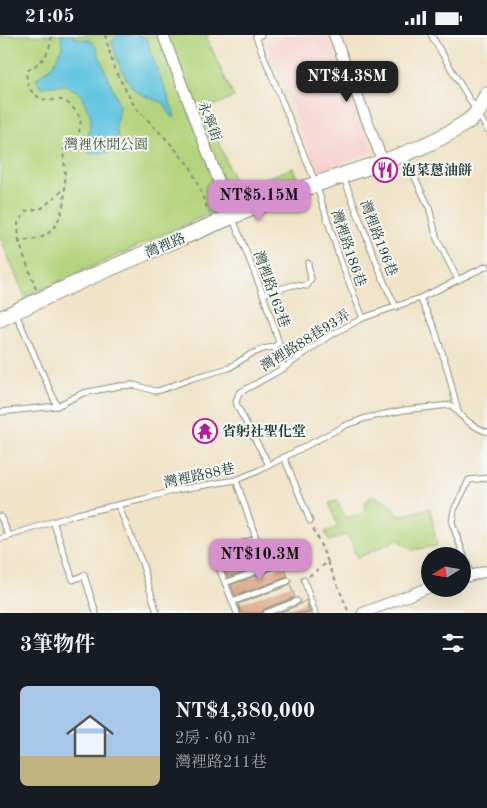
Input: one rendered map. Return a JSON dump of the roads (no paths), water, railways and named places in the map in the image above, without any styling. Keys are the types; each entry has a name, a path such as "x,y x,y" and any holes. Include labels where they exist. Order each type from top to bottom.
{"street":[{"name":"永寧街","path":"162,35 232,216"},
{"path":"334,35 383,162"},
{"name":"灣裡路","path":"0,319 40,299 232,216 316,184 404,154 467,122 477,114 487,95"},
{"path":"471,576 487,571"},
{"path":"363,613 421,590"}],"lane":[{"name":"灣裡路186巷","path":"261,35 256,37 316,184 341,261 363,318"},
{"path":"431,35 487,129"},
{"path":"404,154 429,207 437,239 458,280"},
{"name":"灣裡路196巷","path":"343,175 384,282 396,307"},
{"name":"灣裡路162巷","path":"232,216 263,294 279,343 274,347 284,368"},
{"path":"263,294 293,285 307,286 311,279 308,263"},
{"name":"灣裡路88巷93弄","path":"269,465 238,408 237,397 239,393 284,368 329,336 363,318 420,298 487,266"},
{"path":"420,298 434,327 447,368 458,413"},
{"path":"15,311 57,406"},
{"path":"0,412 57,406 83,393 120,386 134,385 155,391 161,390 193,377 229,368 257,352 274,347"},
{"name":"灣裡路88巷","path":"0,539 71,516 176,490 236,480 346,425 366,418 404,410 451,405 478,429 487,432"},
{"path":"284,457 310,521"},
{"path":"459,547 452,523 454,510 469,480 487,478"},
{"path":"236,480 256,538 214,555 237,613"},
{"path":"118,505 142,563 157,613"},
{"path":"0,516 9,535"},
{"path":"53,521 73,579 84,575 96,613"},
{"path":"225,583 284,561"},
{"path":"304,580 315,613"},
{"path":"232,601 288,581"},
{"path":"266,613 297,601"}],"water":[{"path":"61,35 73,35 76,38 89,40 95,45 119,104 116,127 119,143 109,152 90,154 87,146 91,117 80,93 65,85 41,87 36,79 53,65 62,48"},
{"path":"118,35 137,35 147,39 175,117 171,117 164,103 139,93 129,83 120,66 112,41"}],"place":[{"name":"泡菜蔥油餅","path":"385,170"},
{"name":"省躬社聖化堂","path":"205,431"}],"park label":[{"name":"灣裡休閒公園","path":"106,144"}]}
